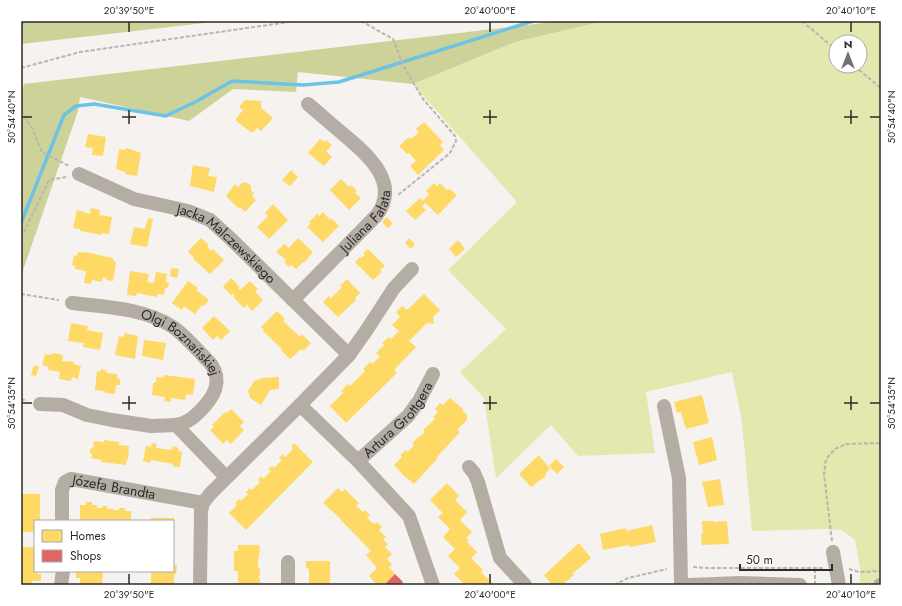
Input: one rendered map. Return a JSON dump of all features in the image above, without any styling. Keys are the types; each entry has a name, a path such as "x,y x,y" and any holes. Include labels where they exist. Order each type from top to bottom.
{"street":[{"name":"Juliana Fałata","path":"293,300 377,215 382,208 385,197 382,178 375,164 368,155 308,104"},
{"name":"Jacka Malczewskiego","path":"79,174 134,199 188,211 210,220 349,355"},
{"path":"200,585 201,511 203,503 226,476 300,405 349,355 394,288 412,269"},
{"name":"Olgi Boznańskiej","path":"40,404 63,405 87,415 112,420 151,426 176,425 183,424 192,419 210,402 214,393 217,382 214,369 211,364 175,328 157,319 134,312 72,303"},
{"name":"Artura Grottgera","path":"358,461 408,416 419,401 433,374"},
{"name":"Artura Grottgera","path":"300,405 358,461 409,516 433,585"},
{"path":"664,406 679,478 681,585"},
{"path":"176,425 226,476"},
{"path":"469,468 474,473 478,482 500,558 525,585"},
{"name":"Józefa Brandta","path":"62,520 62,490 65,482 71,479 203,503"},
{"path":"833,552 839,585"},
{"path":"288,562 288,585"},
{"path":"61,585 63,572"},
{"path":"689,585 800,585"}],"path":[{"path":"21,24 30,21"},
{"path":"21,68 80,52 296,21"},
{"path":"361,21 393,39 404,67 423,99 455,136 456,141 450,153 399,195 385,197"},
{"path":"802,21 828,43"},
{"path":"864,74 881,88"},
{"path":"21,111 32,128 42,152 79,174"},
{"path":"21,238 49,180 79,174"},
{"path":"21,294 72,303"},
{"path":"833,552 824,474 826,460 835,449 846,444 881,444"},
{"path":"614,585 628,578 680,566 707,568 815,569 836,566 859,572 881,571"},
{"path":"815,569 815,585"}],"green space":[{"path":"21,21 222,21 21,44"},
{"path":"562,21 604,21 515,42 413,84 298,72 296,92 233,89 189,121 80,97 78,111 21,276 21,95 24,84"},
{"path":"604,21 881,21 881,585 860,585 860,569 855,540 842,530 822,529 752,531 742,422 732,372 646,392 655,453 578,456 551,425 496,478 484,398 460,372 506,329 448,270 517,202 413,84 515,42"}],"building: Homes":[{"path":"245,100 261,101 261,108 273,118 261,131 257,128 252,133 235,120 243,110 239,107"},
{"path":"424,122 443,142 440,145 444,150 418,175 410,166 416,161 409,153 407,154 399,146 409,137 411,139 419,132 416,129"},
{"path":"88,134 106,137 103,156 92,155 93,148 85,147"},
{"path":"320,139 325,142 326,140 332,145 326,151 332,157 324,166 308,153"},
{"path":"127,148 141,153 137,176 125,174 125,172 116,169 119,149 125,150"},
{"path":"193,165 210,168 208,176 217,177 214,192 190,186"},
{"path":"291,170 298,177 290,186 282,180"},
{"path":"341,179 349,187 351,185 357,191 355,193 361,198 349,210 330,190"},
{"path":"243,182 248,183 251,186 251,190 254,193 252,196 256,200 245,212 240,207 239,209 226,196 235,184 238,187"},
{"path":"434,183 437,186 440,183 447,190 450,189 457,195 438,215 425,203 422,206 426,210 415,220 406,211 420,198 423,201 429,194 426,191"},
{"path":"273,204 288,220 269,239 257,227 268,216 265,213"},
{"path":"91,208 100,210 99,215 112,217 109,234 102,233 102,235 80,231 80,229 73,228 77,210 90,214"},
{"path":"323,212 330,220 331,218 339,226 323,242 307,227 311,223 309,222 317,214 319,216"},
{"path":"387,217 393,224 388,228 382,222"},
{"path":"148,218 153,219 147,247 130,244 134,227 145,229"},
{"path":"201,238 209,245 207,246 211,251 213,249 224,260 210,274 193,259 194,258 188,251"},
{"path":"298,238 313,252 304,263 303,262 296,269 291,265 289,267 284,262 286,260 276,252 284,244 289,248"},
{"path":"409,238 415,244 411,249 405,243"},
{"path":"458,240 465,249 456,257 449,249"},
{"path":"368,249 385,266 380,270 382,272 373,280 355,262 360,257 361,258 365,255 363,253"},
{"path":"78,252 86,252 112,258 116,263 113,281 106,280 106,278 103,277 102,282 92,280 91,284 84,283 86,271 75,269 75,266 72,265 74,255 77,256"},
{"path":"171,268 179,269 177,278 170,276"},
{"path":"130,271 149,274 147,282 154,283 156,272 167,274 166,282 169,283 168,288 165,288 164,295 158,294 157,297 137,293 136,296 127,295"},
{"path":"231,278 240,287 238,288 240,290 250,281 258,289 255,291 263,300 252,311 247,305 244,308 233,297 235,296 233,294 231,295 223,287"},
{"path":"347,279 360,293 355,298 356,300 338,317 323,302 329,296 331,298 342,287 340,286"},
{"path":"188,281 198,288 196,290 209,300 204,306 202,305 195,314 184,306 182,310 172,303"},
{"path":"424,294 440,310 433,317 434,324 427,323 409,341 416,347 394,370 397,373 346,423 330,406 343,393 341,391 348,384 350,386 365,371 363,369 370,362 372,364 380,357 376,353 384,345 382,343 389,337 391,339 399,331 392,325 400,317 396,312 402,306 407,310"},
{"path":"277,311 285,319 283,321 300,337 302,334 311,343 303,351 301,349 290,359 263,331 264,330 261,327"},
{"path":"214,316 230,331 221,340 217,336 213,340 202,328"},
{"path":"71,323 88,326 87,330 103,333 100,350 83,347 84,343 68,341"},
{"path":"124,333 138,336 135,359 115,355 119,336 124,337"},
{"path":"144,340 166,343 163,360 142,356"},
{"path":"52,353 63,355 62,361 74,362 74,364 81,366 78,379 72,377 71,381 59,379 60,372 48,370 49,367 42,365 45,354 51,355"},
{"path":"34,365 39,367 36,376 31,375"},
{"path":"101,369 105,370 107,373 117,374 117,378 120,379 120,385 116,385 115,394 95,390 97,371 99,372"},
{"path":"164,375 195,379 193,395 186,394 185,400 171,398 171,402 164,401 165,397 152,395 153,383 156,382 156,377 163,378"},
{"path":"279,377 279,389 270,390 261,405 250,398 248,391 255,380 261,378"},
{"path":"702,395 709,423 686,429 681,412 677,413 674,402"},
{"path":"450,398 463,409 462,410 467,415 467,420 457,430 460,432 414,484 394,465 402,457 400,455 406,450 408,452 414,445 412,443 425,432 423,430 435,419 433,417 438,412 435,409 440,403 443,405"},
{"path":"231,409 244,422 240,426 244,430 231,444 227,440 223,444 210,430 214,427 212,425 225,412 227,413"},
{"path":"712,437 717,460 699,465 693,442"},
{"path":"104,440 119,442 119,445 129,446 126,465 101,462 101,460 91,458 92,455 90,449 93,448 94,441 104,442"},
{"path":"152,443 157,444 156,448 172,450 173,446 178,448 178,451 182,452 180,467 172,466 173,464 151,460 150,463 143,461 146,446 151,447"},
{"path":"294,443 313,462 246,530 229,513 237,505 235,503 239,499 241,501 248,494 246,492 250,488 252,490 260,482 258,480 261,476 263,479 271,471 268,469 272,466 274,468 282,460 279,458 283,454 285,457 293,449 291,447"},
{"path":"539,455 550,469 545,474 546,476 531,487 519,474"},
{"path":"556,459 564,467 557,474 549,466"},
{"path":"720,479 724,505 708,507 702,482"},
{"path":"447,483 459,496 455,500 467,512 460,520 472,532 466,538 469,540 467,542 477,552 471,558 483,570 481,572 494,585 465,585 454,574 460,568 448,556 455,549 443,537 450,529 438,517 443,513 430,500"},
{"path":"338,488 342,492 345,489 359,503 356,506 363,512 365,510 370,515 367,518 374,524 377,522 382,527 379,530 386,537 383,539 388,544 385,547 392,554 387,559 392,565 389,567 395,574 384,585 377,585 369,576 377,568 366,555 371,551 341,519 323,503"},
{"path":"21,494 40,494 40,520 34,520 34,532 21,532"},
{"path":"86,502 92,502 92,505 97,505 97,508 107,506 107,509 119,510 119,508 125,508 125,511 131,511 131,520 80,520 80,505 86,505"},
{"path":"151,518 174,518 174,520 151,520"},
{"path":"702,521 727,521 729,544 702,545"},
{"path":"652,525 656,542 603,550 600,534 626,528 626,531"},
{"path":"579,543 591,558 573,573 574,575 562,585 552,585 544,575"},
{"path":"238,545 258,545 260,547 258,567 260,569 260,575 258,577 260,579 260,585 234,585 234,583 238,583 238,571 234,571 234,551 238,551"},
{"path":"21,547 34,547 34,572 41,574 41,581 32,581 32,585 21,585"},
{"path":"306,561 330,561 330,585 309,585 309,569 306,568"},
{"path":"174,565 177,565 176,574 174,574 174,585 151,585 151,572 174,572"},
{"path":"76,572 103,572 102,585 80,585 80,578 76,578"}],"building: Shops":[{"path":"395,574 403,582 401,585 384,585"}],"waterway":[{"path":"21,223 64,115 76,106 94,104 166,116 197,101 232,81 303,85 339,82 533,21"}]}
